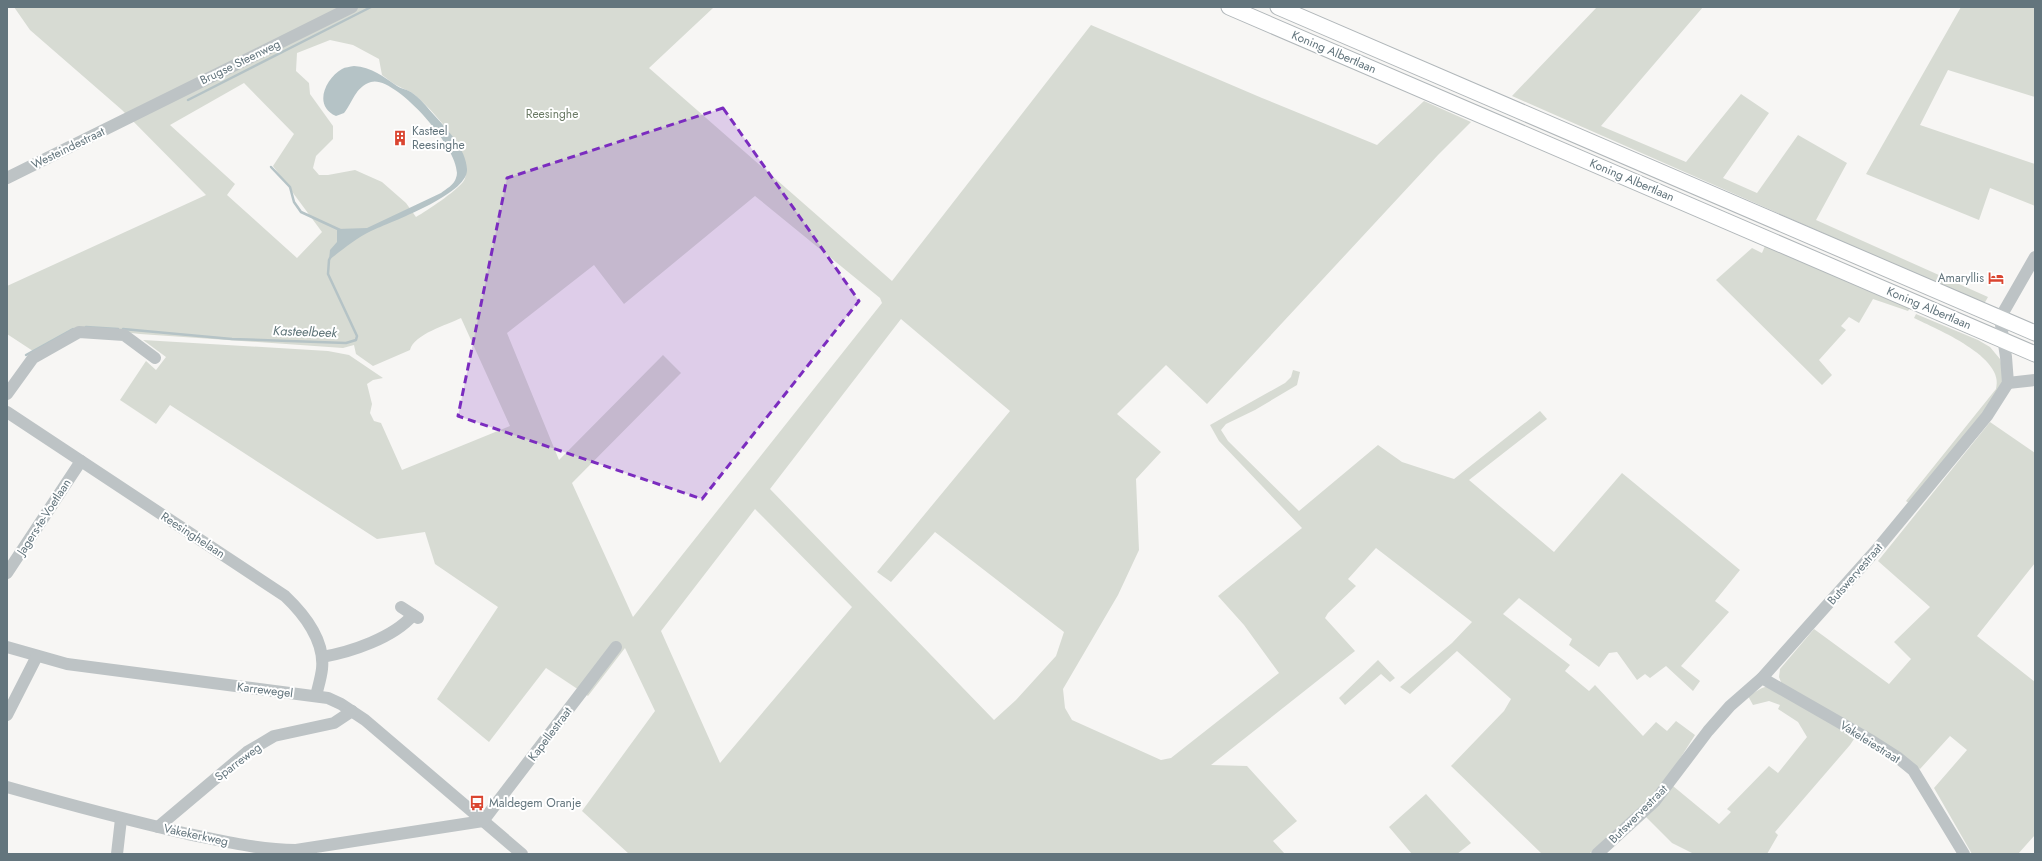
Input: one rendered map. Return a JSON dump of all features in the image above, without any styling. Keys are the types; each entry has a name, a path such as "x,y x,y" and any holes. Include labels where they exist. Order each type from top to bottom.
{"main road":[{"name":"Koning Albertlaan","path":"1229,7 2035,354"},
{"name":"Koning Albertlaan","path":"1278,7 2035,333"}],"street":[{"name":"Brugse Steenweg","path":"128,118 352,7"},
{"name":"Westeindestraat","path":"7,178 128,118"},
{"path":"2035,257 2000,318 2004,340 2008,383 2035,380"},
{"path":"7,394 33,358 79,332 124,335 155,358"},
{"name":"Butswervestraat","path":"1597,854 1655,800 1708,731 1730,706 1762,678 1898,524 1987,416 2008,383"},
{"name":"Reesinghelaan","path":"7,412 285,596 297,607 307,621 316,638 322,658 322,667 316,696"},
{"name":"Jagers-te-Voetlaan","path":"7,573 81,461"},
{"path":"322,658 336,655 389,634 416,617 401,607"},
{"name":"Karrewegel","path":"7,647 75,666 328,698 352,711 522,854"},
{"name":"Kapellestraat","path":"483,821 616,647"},
{"path":"7,715 37,656"},
{"name":"Vakeleiestraat","path":"1762,678 1872,741 1897,757 1913,770 1964,854"},
{"name":"Sparreweg","path":"158,827 247,752 274,736 334,723 352,711"},
{"name":"Vakekerkweg","path":"7,787 121,819 247,850 296,850 483,821"},
{"path":"117,854 121,819"}],"highlighted area":[{"path":"723,108 859,301 702,499 458,416 507,178"}],"green space":[{"name":"Reesinghe","path":"14,7 712,7 713,8 649,68 892,281 1091,25 1377,145 1424,101 1471,122 1438,155 1207,404 1166,365 1117,414 1161,452 1136,479 1139,550 1118,595 1063,689 1065,708 1072,720 1161,760 1171,758 1279,673 1244,625 1218,596 1302,528 1219,441 1210,425 1285,383 1291,377 1293,370 1300,372 1297,385 1255,410 1226,424 1221,430 1228,441 1299,511 1378,445 1402,462 1454,479 1540,411 1547,419 1469,480 1554,552 1622,473 1740,570 1715,601 1729,612 1681,666 1700,681 1693,691 1666,666 1650,678 1645,674 1637,680 1617,652 1609,653 1599,667 1569,645 1572,639 1519,598 1503,614 1570,665 1565,671 1589,691 1595,685 1643,736 1656,722 1667,731 1676,721 1695,735 1674,768 1650,798 1589,854 1542,854 1451,766 1504,711 1511,699 1457,651 1410,694 1400,687 1452,643 1472,622 1376,548 1348,579 1356,586 1328,613 1325,618 1355,651 1211,765 1247,766 1297,821 1273,841 1285,854 629,854 582,811 655,711 625,648 588,696 546,668 489,742 437,699 498,607 435,564 425,532 377,539 170,405 156,424 120,400 146,361 156,370 166,357 143,340 328,351 349,355 383,378 373,380 367,384 372,404 370,413 374,421 381,423 402,470 510,426 461,318 424,335 413,344 410,350 373,366 356,354 354,345 343,348 140,334 88,328 36,353 7,334 7,286 206,195 122,110 30,30","holes":["330,40 353,45 379,59 382,75 411,92 429,108 450,133 464,160 466,172 463,182 448,196 416,217 406,203 382,182 355,170 328,175 319,175 313,168 316,156 333,139 333,126 310,94 309,83 296,71 297,53","244,83 294,134 273,166 322,232 297,258 227,195 235,184 170,125","755,196 880,298 882,303 633,617 572,483 681,373 663,355 559,460 507,333 594,265 624,304","901,319 1010,411 877,572 891,582 935,532 1064,632 1056,656 1016,700 994,720 770,489","755,509 852,607 720,763 661,631"]},
{"path":"1597,7 1703,7 1601,126 1686,162 1741,94 1769,113 1723,178 1757,193 1798,135 1847,163 1816,220 1988,297 1984,304 1512,96"},
{"path":"1961,7 2035,7 2035,97 1948,70 1920,125 2035,164 2035,206 1990,188 1979,220 1866,174"},
{"path":"1765,246 1910,308 1908,311 1873,299 1859,323 1849,317 1841,326 1846,330 1819,360 1832,375 1822,385 1716,280 1752,248 1762,253"},
{"path":"1916,314 1978,340 1990,347 2000,359 2002,368 2002,384 1984,414 1910,504 1906,501 1996,389 1996,377 1990,366 1980,355 1938,329 1914,318"},
{"path":"1990,422 2035,453 2035,563 1977,636 2035,682 2035,835 2018,854 1972,854 1934,788 1967,750 1950,736 1920,769 1860,730 1850,745 1775,832 1778,835 1767,854 1694,854 1672,843 1645,816 1673,786 1719,824 1731,812 1727,809 1769,766 1778,773 1807,737 1798,722 1778,709 1780,705 1769,701 1753,705 1748,696 1762,688 1781,682 1779,677 1780,669 1814,629 1889,684 1911,659 1894,642 1930,607 1878,561"},
{"path":"1378,660 1395,678 1390,682 1381,674 1345,705 1339,698"},
{"path":"1426,794 1471,843 1457,854 1412,854 1389,827"}],"shaded area":[{"path":"354,66 372,70 399,87 411,92 417,97 460,147 467,169 464,178 456,188 443,197 427,206 365,234 349,244 329,260 330,250 337,242 337,229 367,228 441,193 452,185 456,178 456,167 450,152 440,135 426,118 396,90 382,83 371,82 361,87 344,113 336,116 329,112 323,99 327,86 336,73 346,67"}],"waterway":[{"name":"Kasteelbeek","path":"188,100 371,7"},
{"name":"Kasteelbeek","path":"271,167 290,187 294,202 301,212 340,230"},
{"name":"Kasteelbeek","path":"123,329 232,339 346,343 356,340 357,336 328,274 330,258"},
{"name":"Kasteelbeek","path":"86,327 118,329"},
{"name":"Kasteelbeek","path":"26,355 73,329"}],"place":[{"name":"Kasteel Reesinghe","path":"400,138"},
{"name":"Amaryllis","path":"1996,278"},
{"name":"Maldegem Oranje","path":"477,803"}]}
